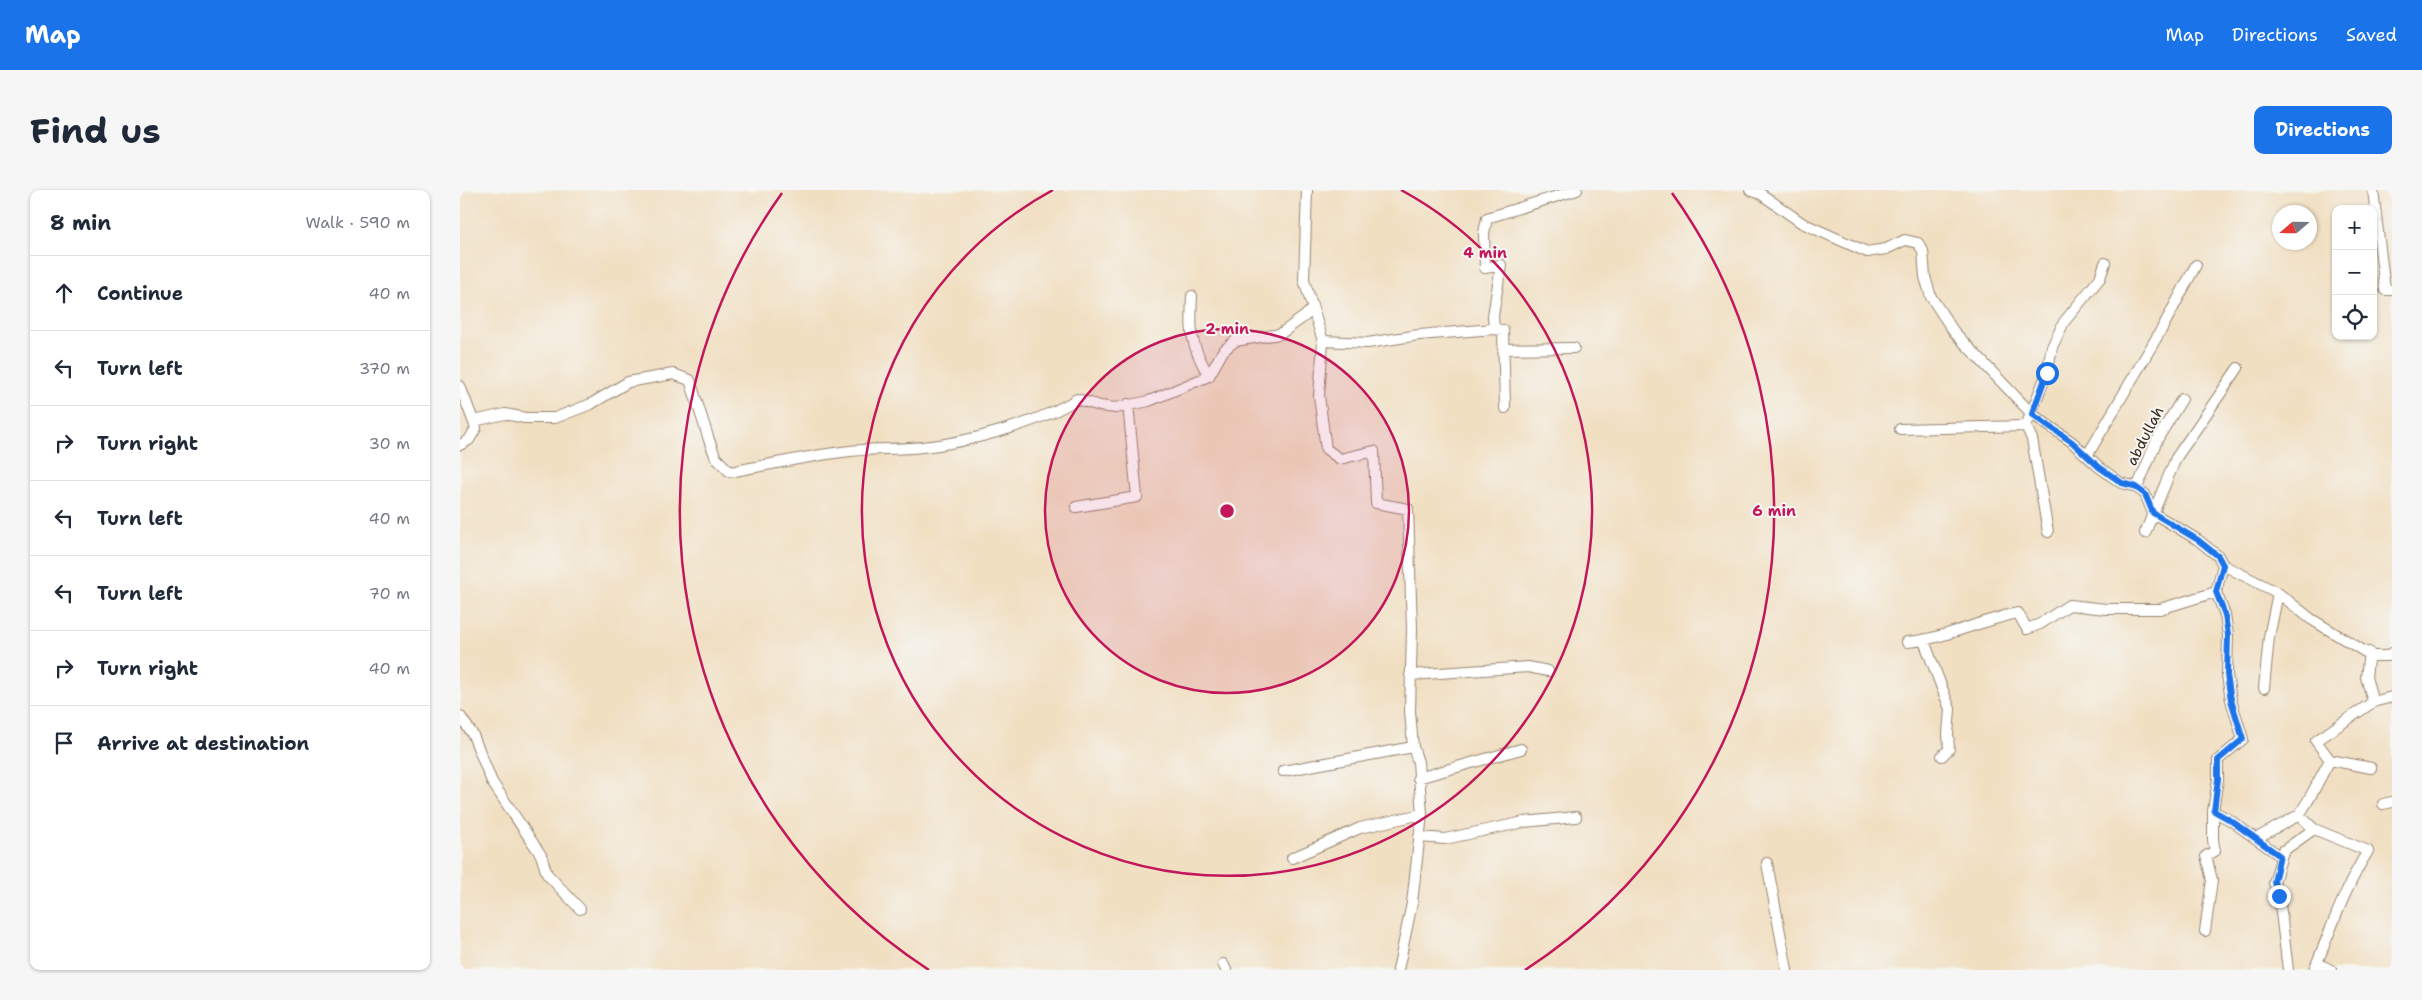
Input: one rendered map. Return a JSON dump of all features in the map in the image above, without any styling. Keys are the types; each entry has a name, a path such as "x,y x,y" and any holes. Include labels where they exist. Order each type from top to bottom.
{"street":[{"path":"1307,190 1304,280 1323,341 1319,396 1326,449 1340,459 1374,451 1376,503 1408,509 1412,629 1410,711 1414,747 1418,762 1422,814 1412,903 1398,970"},
{"path":"1494,328 1493,316 1501,265 1485,268 1484,233 1487,218 1577,190"},
{"path":"1750,190 1761,194 1802,222 1867,252 1886,249 1905,240 1918,243 1923,251 1925,277 1931,297 1954,332 2032,414 2099,467 2122,483 2137,488 2145,494 2153,513 2198,540 2218,556 2223,565 2278,593 2310,619 2369,652 2372,656 2388,656 2392,653"},
{"path":"2373,190 2385,290 2392,290"},
{"path":"2026,426 2047,373 2052,347 2064,322 2100,278 2105,263"},
{"path":"2087,456 2164,325 2196,266"},
{"path":"1192,296 1192,339 1195,353 1209,376"},
{"path":"474,421 505,414 525,418 555,418 591,404 628,382 673,374 690,380 716,458 730,472 842,452 923,447 964,440 1056,411 1077,399 1100,406 1116,408 1149,401 1209,376 1229,344 1235,341 1280,334 1312,309"},
{"path":"1323,341 1368,343 1419,335 1494,328 1503,330 1505,408"},
{"path":"1503,350 1574,348"},
{"path":"2145,533 2176,458 2238,368"},
{"path":"460,386 476,428 469,440 460,445"},
{"name":"abdullah","path":"2137,488 2157,440 2182,399"},
{"path":"1076,507 1137,497 1128,404"},
{"path":"1900,429 2026,426"},
{"path":"2026,426 2032,439 2048,532"},
{"path":"2205,931 2212,880 2206,856 2215,851 2213,840 2218,760 2243,739 2231,700 2227,675 2228,635 2225,615 2216,592 2223,565"},
{"path":"1907,642 1924,641 1992,618 2018,613 2027,629 2040,624 2069,606 2160,610 2216,592"},
{"path":"2264,688 2269,637 2278,593"},
{"path":"1924,641 1950,709 1949,749 1942,756"},
{"path":"2369,652 2366,677 2373,702"},
{"path":"1410,675 1528,667 1548,671"},
{"path":"2371,768 2330,760 2316,741 2373,702 2392,697"},
{"path":"460,716 473,735 492,782 541,855 547,874 580,908"},
{"path":"1283,771 1414,747"},
{"path":"1418,778 1520,749"},
{"path":"2257,838 2299,816 2312,796 2330,760"},
{"path":"2214,811 2257,838 2280,856"},
{"path":"1292,858 1360,828 1422,814"},
{"path":"2299,816 2314,829 2368,851 2355,871 2332,920 2315,966 2331,970"},
{"path":"1419,837 1444,839 1524,822 1576,817"},
{"path":"2288,970 2279,896 2274,882 2280,856 2298,838 2314,829"},
{"path":"1767,863 1787,970"}],"route":[{"path":"2047,373 2032,414 2072,442 2099,467 2122,483 2134,486 2145,494 2153,513 2198,540 2218,556 2223,565 2216,592 2225,615 2228,635 2227,675 2231,700 2243,739 2218,760 2214,811 2257,838 2280,856 2274,882 2279,896"}]}
